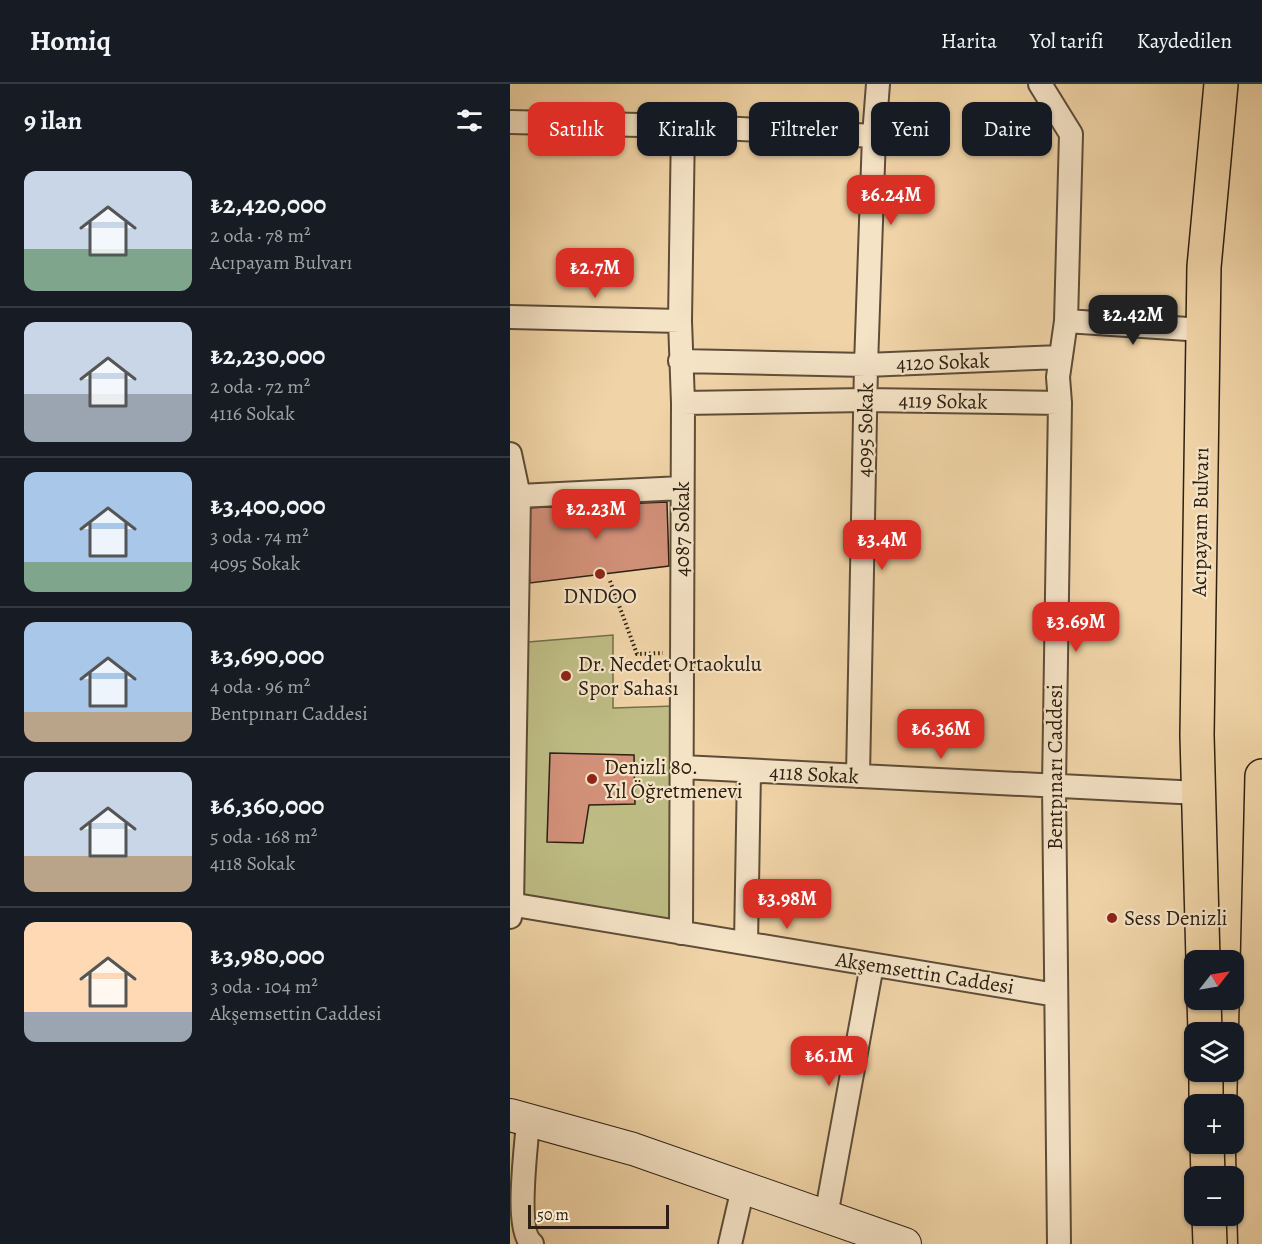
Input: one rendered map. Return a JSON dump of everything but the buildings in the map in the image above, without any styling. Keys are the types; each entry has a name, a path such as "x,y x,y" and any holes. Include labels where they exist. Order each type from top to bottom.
{"main road":[{"name":"Acıpayam Bulvarı","path":"1203,950 1197,735 1204,267 1221,84"},
{"path":"1255,1244 1262,777"},
{"path":"1257,1163 1262,1090"},
{"path":"1209,1226 1210,1244"}],"street":[{"name":"4095 Sokak","path":"877,102 878,84"},
{"name":"Bentpınarı Caddesi","path":"1040,84 1071,134 1066,321 1058,377 1060,403 1054,786 1059,1244"},
{"path":"510,122 637,125"},
{"path":"737,129 871,136"},
{"name":"4087 Sokak","path":"681,933 683,403 680,321 683,156"},
{"name":"4095 Sokak","path":"858,776 865,400 873,156"},
{"path":"510,317 680,321"},
{"path":"1066,321 1203,330"},
{"name":"4120 Sokak","path":"680,361 866,365 1061,357"},
{"name":"4119 Sokak","path":"683,403 865,400 1060,403"},
{"path":"510,454 519,496 511,909"},
{"path":"519,496 682,488"},
{"name":"4118 Sokak","path":"682,767 1199,793"},
{"path":"746,944 749,771"},
{"name":"Akşemsettin Caddesi","path":"511,909 681,933 1056,995"},
{"path":"826,1216 872,965"},
{"path":"532,1244 526,1239 522,1210 519,1117 633,1149 905,1244"},
{"path":"730,1244 743,1188"}],"path":[{"path":"610,581 637,654 682,652"}],"shaded area":[{"path":"613,635 613,708 674,706 673,922 518,902 516,643"}],"place":[{"name":"DNDOO","path":"600,574"},
{"name":"Dr. Necdet Ortaokulu Spor Sahası","path":"566,676"},
{"name":"Denizli 80. Yıl Öğretmenevi","path":"592,779"},
{"name":"Sess Denizli","path":"1112,918"}]}
